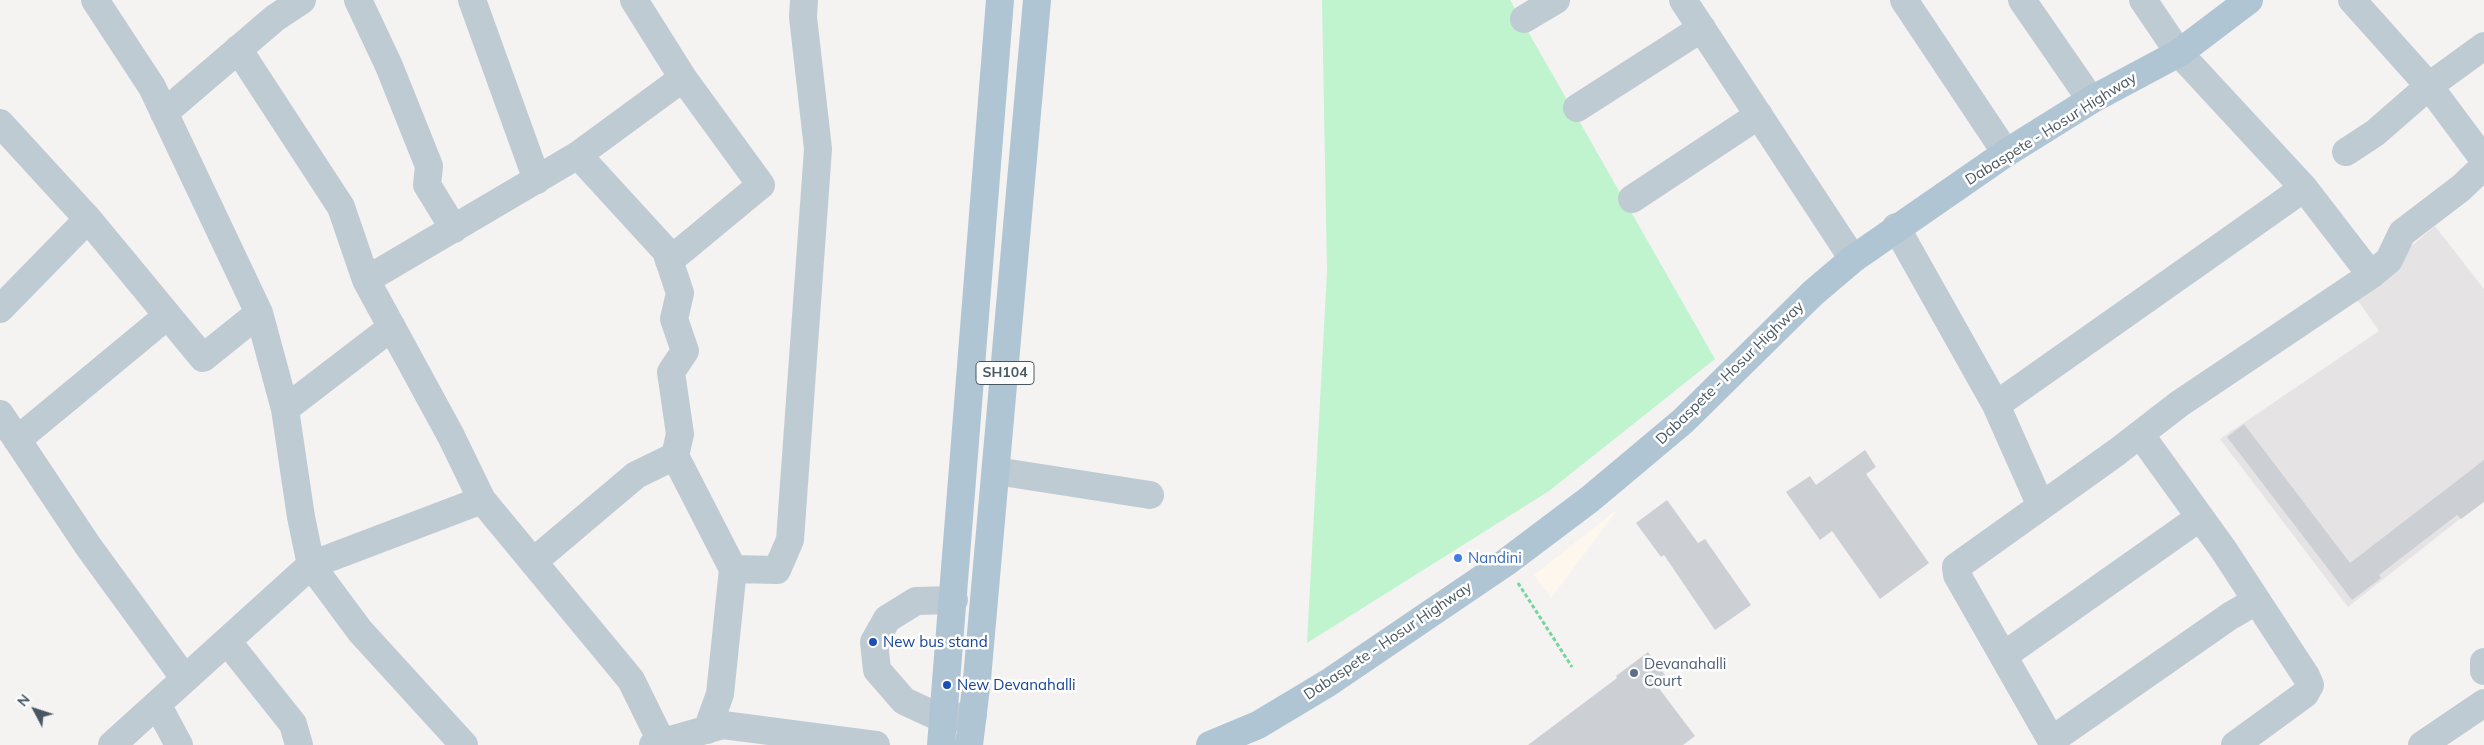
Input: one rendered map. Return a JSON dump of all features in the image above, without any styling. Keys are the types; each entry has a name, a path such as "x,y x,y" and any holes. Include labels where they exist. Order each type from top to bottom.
{"main road":[{"name":"SH104","path":"942,732 954,600 1000,0"},
{"name":"SH104","path":"969,745 996,471 1037,0"},
{"name":"Dabaspete - Hosur Highway","path":"1210,745 1258,725 1328,683 1505,563 1590,500 1683,421 1813,293 1852,259 2006,153 2091,100 2178,53 2249,0"}],"street":[{"path":"95,0 152,87 259,313 285,410 301,517 311,565 360,630 464,745"},
{"path":"164,113 275,18 302,0"},
{"path":"358,0 389,66 429,166 427,185 454,228"},
{"path":"472,0 537,180"},
{"path":"634,0 683,78 761,185 669,261"},
{"path":"733,569 776,570 790,540 818,149 803,17 804,0"},
{"path":"1524,19 1556,0"},
{"path":"1683,0 1852,259"},
{"path":"1904,0 2006,153"},
{"path":"2022,0 2091,100"},
{"path":"2143,0 2178,53 2304,188 2371,275"},
{"path":"2352,0 2429,86 2484,160"},
{"path":"1577,108 1702,28"},
{"path":"2346,152 2375,133 2429,86 2484,46"},
{"path":"238,49 342,207 366,280 451,436 482,500 631,680 659,744 723,726 876,745"},
{"path":"366,280 578,155 683,78"},
{"path":"1632,199 1759,115"},
{"path":"0,122 88,219 202,358 259,313"},
{"path":"578,155 666,251 680,293 674,319 685,351 671,372 680,434 674,456 733,569 720,694 707,730"},
{"path":"2256,601 2230,616 2053,743 1957,575 1956,567 2186,399 2371,275 2389,260 2402,233 2461,188 2484,166"},
{"path":"1996,405 2304,188"},
{"path":"0,309 88,219"},
{"path":"1896,228 1996,405 2041,506"},
{"path":"17,440 167,316"},
{"path":"285,410 392,326"},
{"path":"0,414 88,546 185,679"},
{"path":"2140,434 2223,549 2306,676 2310,686 2305,694 2235,745"},
{"path":"533,562 636,475 674,456"},
{"path":"996,471 1150,495"},
{"path":"112,745 311,565 482,500"},
{"path":"2003,656 2199,518"},
{"path":"954,600 916,601 887,619 874,642 877,670 904,701 942,732 973,715"},
{"path":"227,641 293,724 299,745"},
{"path":"2484,662 2484,671"},
{"path":"2422,745 2484,702"},
{"path":"157,704 179,745"}],"path":[{"path":"1505,563 1572,667"}],"shaded area":[{"path":"2435,226 2484,289 2484,500 2348,607 2220,439 2379,331 2354,295"},
{"path":"1618,509 1551,598 1534,575"}],"green space":[{"path":"1322,0 1510,0 1715,359 1549,491 1307,643 1327,271"}],"building":[{"path":"2244,424 2350,563 2484,460 2484,502 2461,519 2457,515 2379,575 2381,578 2352,600 2227,437"},
{"path":"1865,450 1876,467 1866,474 1929,563 1880,599 1832,531 1820,540 1786,492 1810,476 1816,485"},
{"path":"1667,500 1698,543 1705,539 1751,605 1715,630 1664,555 1661,557 1636,523"},
{"path":"1648,652 1668,679 1658,687 1695,736 1683,745 1528,745 1617,678 1616,676"}],"place":[{"name":"Nandini","path":"1458,558"},
{"name":"New bus stand","path":"873,642"},
{"name":"Devanahalli Court","path":"1634,673"},
{"name":"New Devanahalli","path":"947,685"}]}
